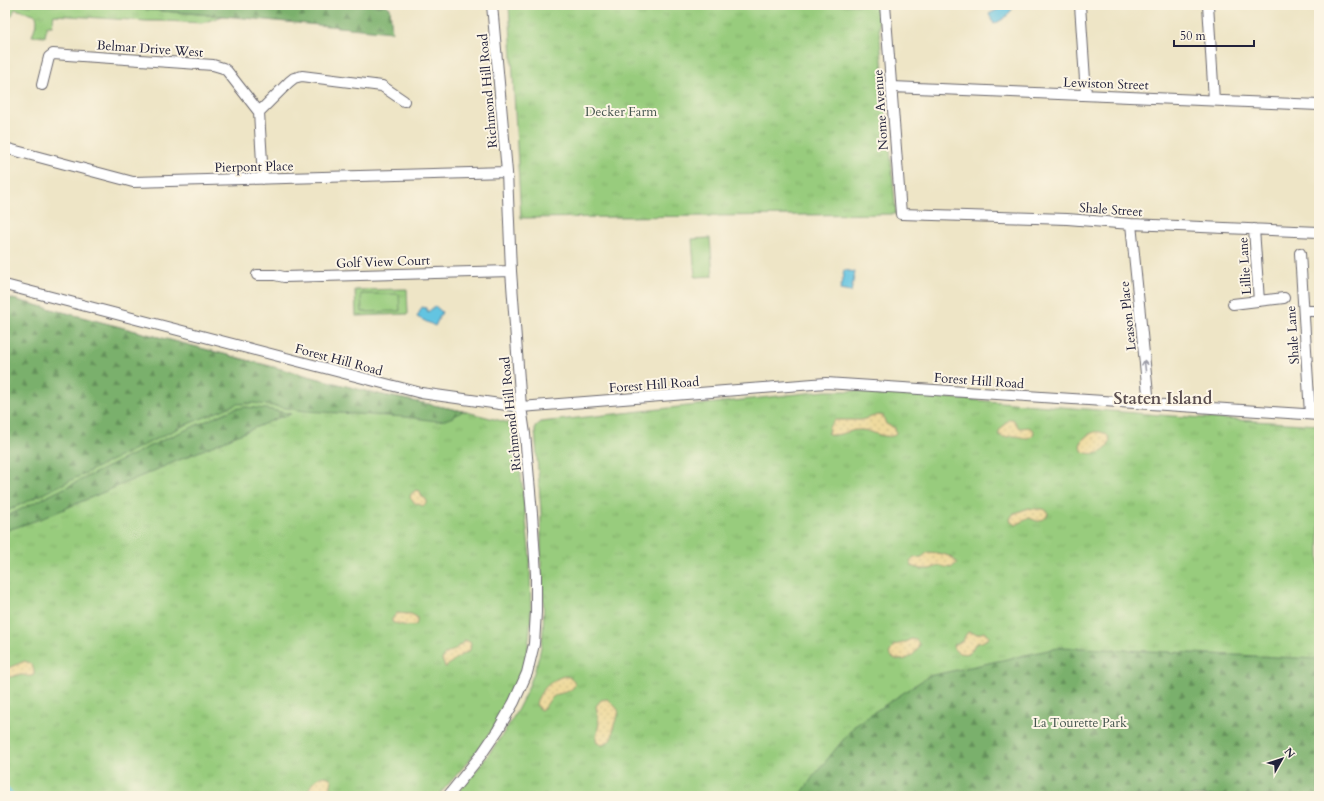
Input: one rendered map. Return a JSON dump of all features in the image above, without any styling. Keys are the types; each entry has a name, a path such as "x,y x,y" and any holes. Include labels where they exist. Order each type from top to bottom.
{"street":[{"name":"Richmond Hill Road","path":"448,796 481,755 514,702 527,673 534,644 536,612 535,567 528,464 521,407 511,271 507,172 492,5"},
{"name":"Nome Avenue","path":"886,5 901,214"},
{"path":"1080,5 1086,95"},
{"path":"1208,5 1214,100"},
{"name":"Belmar Drive West","path":"42,85 48,57 53,54 213,65 227,71 259,112"},
{"path":"263,179 259,112 294,78 302,76 382,86 404,101"},
{"name":"Lewiston Street","path":"892,87 1319,105"},
{"name":"Pierpont Place","path":"5,148 133,182 507,172"},
{"name":"Shale Street","path":"901,214 1067,219 1131,224 1319,232"},
{"name":"Leason Place","path":"1131,224 1149,404"},
{"name":"Lillie Lane","path":"1254,229 1259,301"},
{"name":"Shale Lane","path":"1300,253 1314,415"},
{"name":"Golf View Court","path":"257,275 275,275 284,277 511,271"},
{"name":"Forest Hill Road","path":"5,285 414,391 471,401 521,407 826,384 1314,415"},
{"name":"Lillie Lane","path":"1233,304 1284,298"},
{"path":"1304,311 1319,311"}],"green space":[{"path":"5,5 90,5 223,16 202,23 54,15 52,26 47,26 45,37 32,36 37,21 34,14 15,9 11,17 7,16 5,23"},
{"path":"90,5 211,5 216,8 218,5 386,5 390,8 392,32 223,16"},
{"name":"Decker Farm","path":"509,5 877,5 896,214 521,218"},
{"path":"710,238 713,276 695,277 692,239"},
{"path":"407,289 408,314 356,316 355,290"},
{"path":"361,294 399,294 400,311 362,312"},
{"path":"5,297 373,393 463,411 498,420 509,423 516,430 530,557 531,619 527,658 516,686 494,727 474,755 438,796 5,796"},
{"path":"5,297 373,393 463,411 453,417 437,421 405,417 305,411 254,403 237,404 183,426 5,512"},
{"path":"825,391 863,391 1172,416 1319,425 1319,796 455,796 492,750 523,700 531,682 540,651 543,627 541,511 535,427 541,422"},
{"path":"246,407 267,409 291,414 278,418 43,518 5,531 5,517 167,438 234,409"},
{"name":"La Tourette Park","path":"1062,647 1319,659 1319,796 800,796 812,778 856,724 929,676"}],"sand":[{"path":"878,415 883,416 886,424 895,428 896,433 893,436 885,436 862,430 854,430 834,435 830,435 828,433 829,427 835,420 861,420"},
{"path":"1009,419 1013,419 1019,428 1027,427 1032,429 1034,431 1033,435 1026,438 1014,436 1005,437 999,435 999,431"},
{"path":"1094,432 1102,432 1106,434 1110,440 1109,444 1103,451 1100,452 1092,454 1083,452 1080,446 1083,439"},
{"path":"416,490 420,491 422,497 426,499 427,502 423,506 415,503 410,498 411,494"},
{"path":"1028,508 1044,509 1048,512 1047,516 1040,521 1029,518 1016,525 1011,522 1010,519 1013,514"},
{"path":"928,552 948,556 957,563 951,568 939,566 930,569 920,569 912,566 910,562 914,558 922,557"},
{"path":"397,613 411,614 417,617 416,625 408,626 392,622 392,619"},
{"path":"968,632 977,634 985,632 989,638 975,644 970,653 962,654 957,652 953,646 963,641"},
{"path":"911,639 916,640 919,644 914,653 907,659 902,660 893,658 889,654 894,645"},
{"path":"466,640 471,643 470,650 445,667 442,660 444,655 454,650"},
{"path":"25,661 31,664 34,670 34,675 7,677 5,672 8,668"},
{"path":"564,676 571,678 574,681 575,685 573,688 553,697 544,708 540,710 536,704 537,699 550,683"},
{"path":"607,699 619,713 611,738 602,745 597,743 596,738 599,723 596,706 601,700"},
{"path":"324,776 330,778 332,781 331,790 334,796 307,796 312,783"}],"water":[{"path":"1002,5 1009,5 1013,8 1005,18 994,24 989,14 999,9"},
{"path":"844,270 855,272 851,292 840,290"},
{"path":"435,306 442,312 435,326 417,317 422,307 426,308 428,312"}],"waterway":[{"path":"5,787 14,796"}],"district":[{"name":"Staten Island","path":"1163,398"}]}
